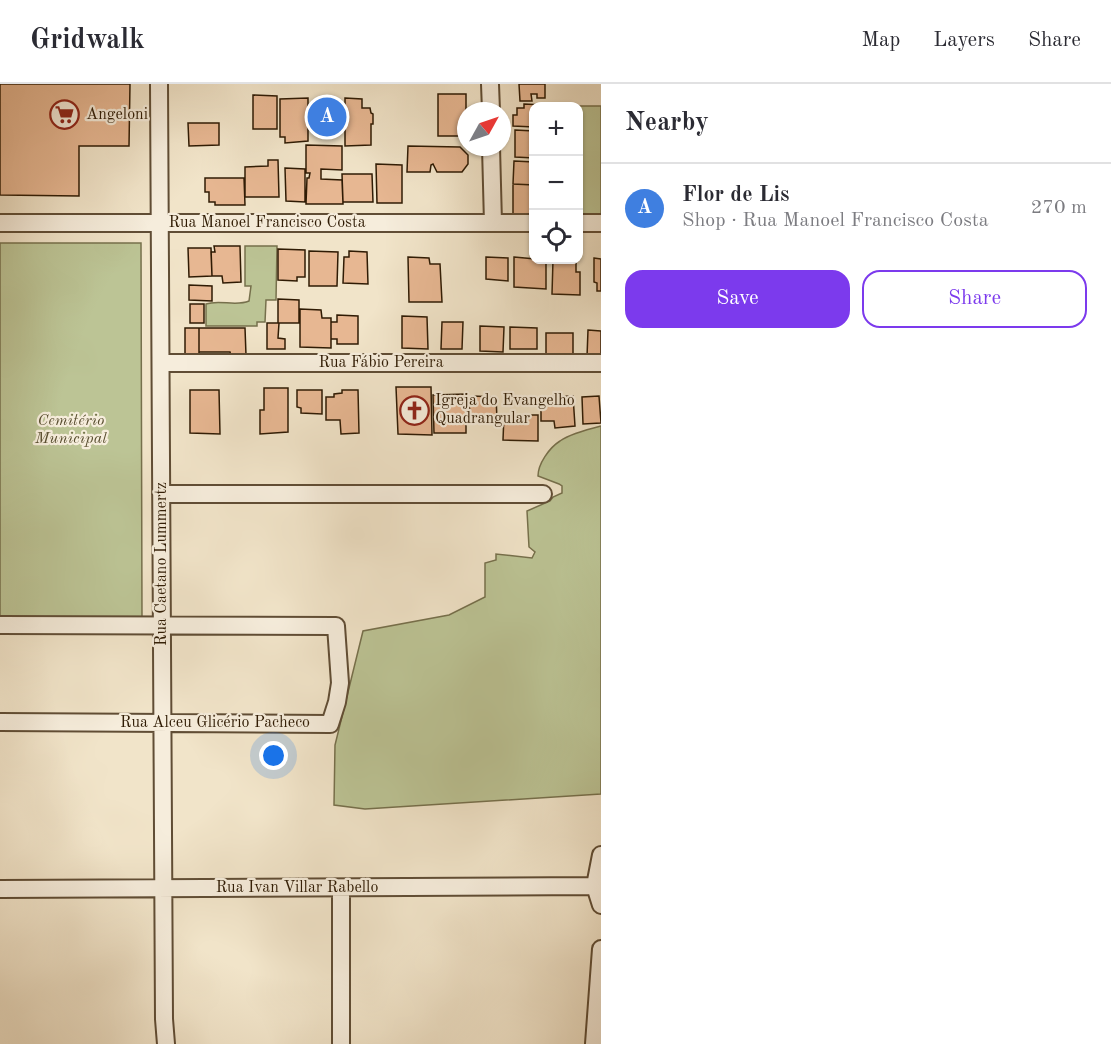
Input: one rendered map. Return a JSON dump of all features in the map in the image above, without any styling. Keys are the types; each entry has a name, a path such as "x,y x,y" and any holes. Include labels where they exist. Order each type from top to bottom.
{"street":[{"name":"Rua Caetano Lummertz","path":"159,84 164,1019 166,1044"},
{"path":"490,84 491,102"},
{"path":"492,156 493,223"},
{"name":"Rua Manoel Francisco Costa","path":"0,223 529,223"},
{"path":"583,223 601,223"},
{"name":"Rua Fábio Pereira","path":"160,363 601,363"},
{"path":"161,494 543,494"},
{"path":"0,625 162,626"},
{"name":"Rua Alceu Glicério Pacheco","path":"0,722 330,724 340,683 336,626 162,626"},
{"path":"601,855 595,886 601,905"},
{"name":"Rua Ivan Villar Rabello","path":"0,890 595,886"},
{"path":"341,888 341,1044"},
{"path":"594,1044 601,949"}],"green space":[{"path":"583,106 601,106 601,221 583,219"},
{"name":"Cemitério Municipal","path":"0,243 141,243 142,620 0,618"},
{"path":"245,246 277,246 276,300 266,300 265,322 257,322 257,326 206,326 206,304 249,301 251,286 245,286"},
{"path":"601,426 601,794 365,809 334,805 335,745 363,631 449,615 485,597 485,563 496,560 496,554 532,558 535,552 529,547 527,511 562,493 562,486 538,476 542,461 564,438"}],"building":[{"name":"Angeloni","path":"0,84 130,84 129,146 79,146 79,196 0,195"},
{"path":"519,84 545,84 545,98 537,98 537,94 531,94 532,101 520,101"},
{"path":"438,94 466,94 466,102 457,102 457,136 438,136"},
{"path":"253,95 277,96 277,129 253,129"},
{"path":"308,98 308,141 285,143 285,137 280,137 280,99"},
{"path":"345,98 362,99 362,108 370,108 373,114 371,145 345,146"},
{"path":"313,101 341,101 342,132 313,133"},
{"path":"524,104 529,104 529,127 513,126 513,115 517,115 517,108 524,108"},
{"path":"188,123 219,123 219,145 189,146"},
{"path":"515,130 529,131 529,158 515,157"},
{"path":"306,145 342,146 342,170 321,169 321,179 342,180 343,204 306,204 307,178 310,173 306,173"},
{"path":"408,146 457,147 457,156 468,156 468,164 462,172 437,172 433,164 430,172 407,172"},
{"path":"268,160 278,160 279,197 245,197 245,167 268,166"},
{"path":"514,161 529,162 529,185 513,184"},
{"path":"376,164 402,165 402,203 377,203"},
{"path":"285,168 305,169 305,202 286,201"},
{"path":"342,174 372,174 373,202 343,202"},
{"path":"205,178 244,178 245,205 215,205 215,202 209,202 209,192 205,192"},
{"path":"513,184 529,185 529,215 513,214"},
{"path":"214,246 240,246 241,282 223,283 222,276 212,276 211,252 215,252"},
{"path":"188,248 211,248 212,276 189,277"},
{"path":"278,249 305,250 305,277 297,277 297,281 278,280"},
{"path":"309,251 338,252 337,286 309,286"},
{"path":"349,251 367,252 368,284 343,283 344,257 349,257"},
{"path":"408,257 429,258 430,264 440,264 442,302 409,302"},
{"path":"486,257 508,258 508,281 486,279"},
{"path":"514,257 529,258 529,264 546,264 546,289 514,287"},
{"path":"594,258 601,259 601,291 597,291 597,283 594,282"},
{"path":"553,264 576,264 576,272 580,272 580,295 552,294"},
{"path":"189,285 212,286 212,301 189,300"},
{"path":"278,299 299,300 299,323 278,323"},
{"path":"190,304 204,304 204,323 190,323"},
{"path":"300,309 321,310 322,318 331,318 331,348 300,347"},
{"path":"337,315 358,316 358,344 337,344 337,339 331,339 331,322 337,322"},
{"path":"402,316 427,317 428,349 402,348"},
{"path":"442,322 463,322 462,349 441,349"},
{"path":"267,323 279,323 278,338 285,339 285,349 267,349"},
{"path":"480,326 504,327 503,352 480,351"},
{"path":"510,327 537,328 537,349 510,349"},
{"path":"185,328 199,328 199,354 185,354"},
{"path":"199,328 245,328 246,355 231,356 230,352 199,352"},
{"path":"588,330 601,331 601,357 587,357"},
{"path":"546,333 573,333 573,354 546,354"},
{"name":"Igreja do Evangelho Quadrangular","path":"396,387 431,387 432,435 398,434"},
{"path":"264,388 288,388 288,432 260,434 260,410 264,410"},
{"path":"190,390 219,390 220,434 190,433"},
{"path":"297,390 322,390 322,414 301,413 301,408 297,407"},
{"path":"342,390 358,390 359,433 341,434 340,420 326,420 326,397 334,397 334,394 342,393"},
{"path":"466,394 466,433 434,433 433,395"},
{"path":"472,396 496,397 497,419 471,418 469,405"},
{"path":"573,396 575,426 555,428 554,421 541,421 541,397"},
{"path":"599,396 601,423 583,424 582,397"},
{"path":"504,415 538,415 538,441 503,440"}],"place":[{"name":"Angeloni","path":"65,115"},
{"name":"Flor de Lis","path":"327,117"},
{"name":"Igreja do Evangelho Quadrangular","path":"414,410"}]}
